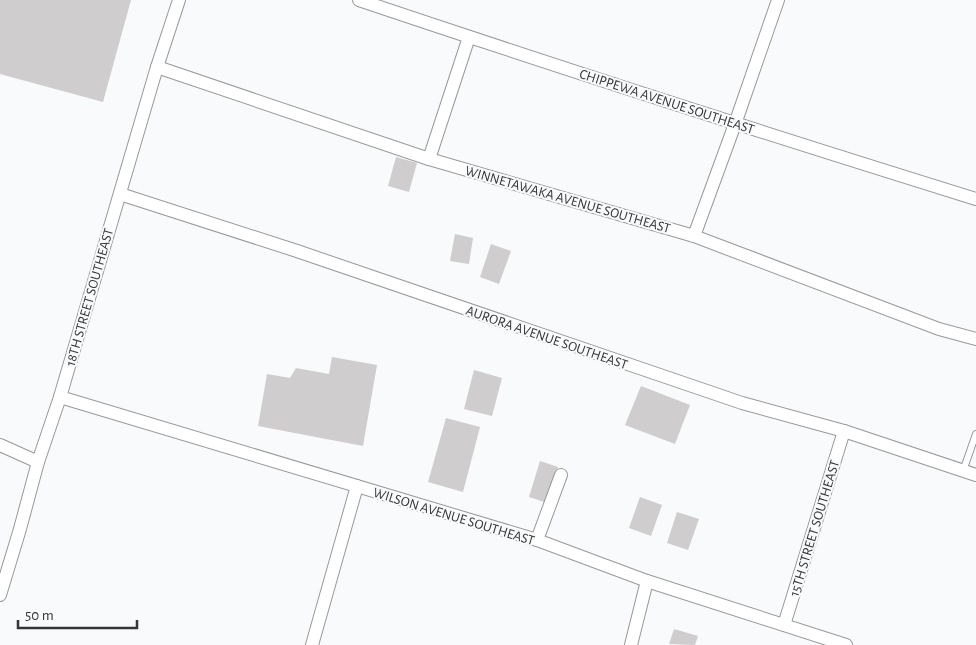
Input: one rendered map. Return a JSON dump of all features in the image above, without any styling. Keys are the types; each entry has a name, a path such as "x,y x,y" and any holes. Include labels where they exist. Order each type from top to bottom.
{"street":[{"name":"18TH STREET SOUTHEAST","path":"0,595 157,66 179,0"},
{"name":"CHIPPEWA AVENUE SOUTHEAST","path":"359,0 735,124 976,199"},
{"path":"694,236 778,0"},
{"path":"430,159 469,37"},
{"name":"WINNETAWAKA AVENUE SOUTHEAST","path":"157,66 430,159 694,236 939,329 976,339"},
{"name":"AURORA AVENUE SOUTHEAST","path":"120,194 297,251 742,403 844,431 976,475"},
{"name":"WILSON AVENUE SOUTHEAST","path":"60,397 537,540 647,581 784,625 814,640 846,645"},
{"name":"15TH STREET SOUTHEAST","path":"784,625 844,431"},
{"path":"0,445 38,462"},
{"path":"537,540 561,475"},
{"path":"312,645 357,486"},
{"path":"631,645 647,581"}],"lane":[{"path":"963,471 976,434"}],"building":[{"path":"0,0 131,0 103,102 0,74"},
{"path":"396,157 417,163 409,192 388,186"},
{"path":"455,234 473,238 469,264 450,261"},
{"path":"491,244 511,251 499,284 480,277"},
{"path":"332,357 377,365 363,446 258,426 267,374 290,378 296,368 329,374"},
{"path":"474,370 502,378 492,416 464,409"},
{"path":"641,386 690,405 675,444 625,425"},
{"path":"446,418 480,427 463,492 428,482"},
{"path":"540,461 558,467 547,503 529,497"},
{"path":"640,497 662,505 651,536 629,528"},
{"path":"677,512 699,519 688,550 667,543"},
{"path":"674,629 698,636 695,645 669,644"}]}
